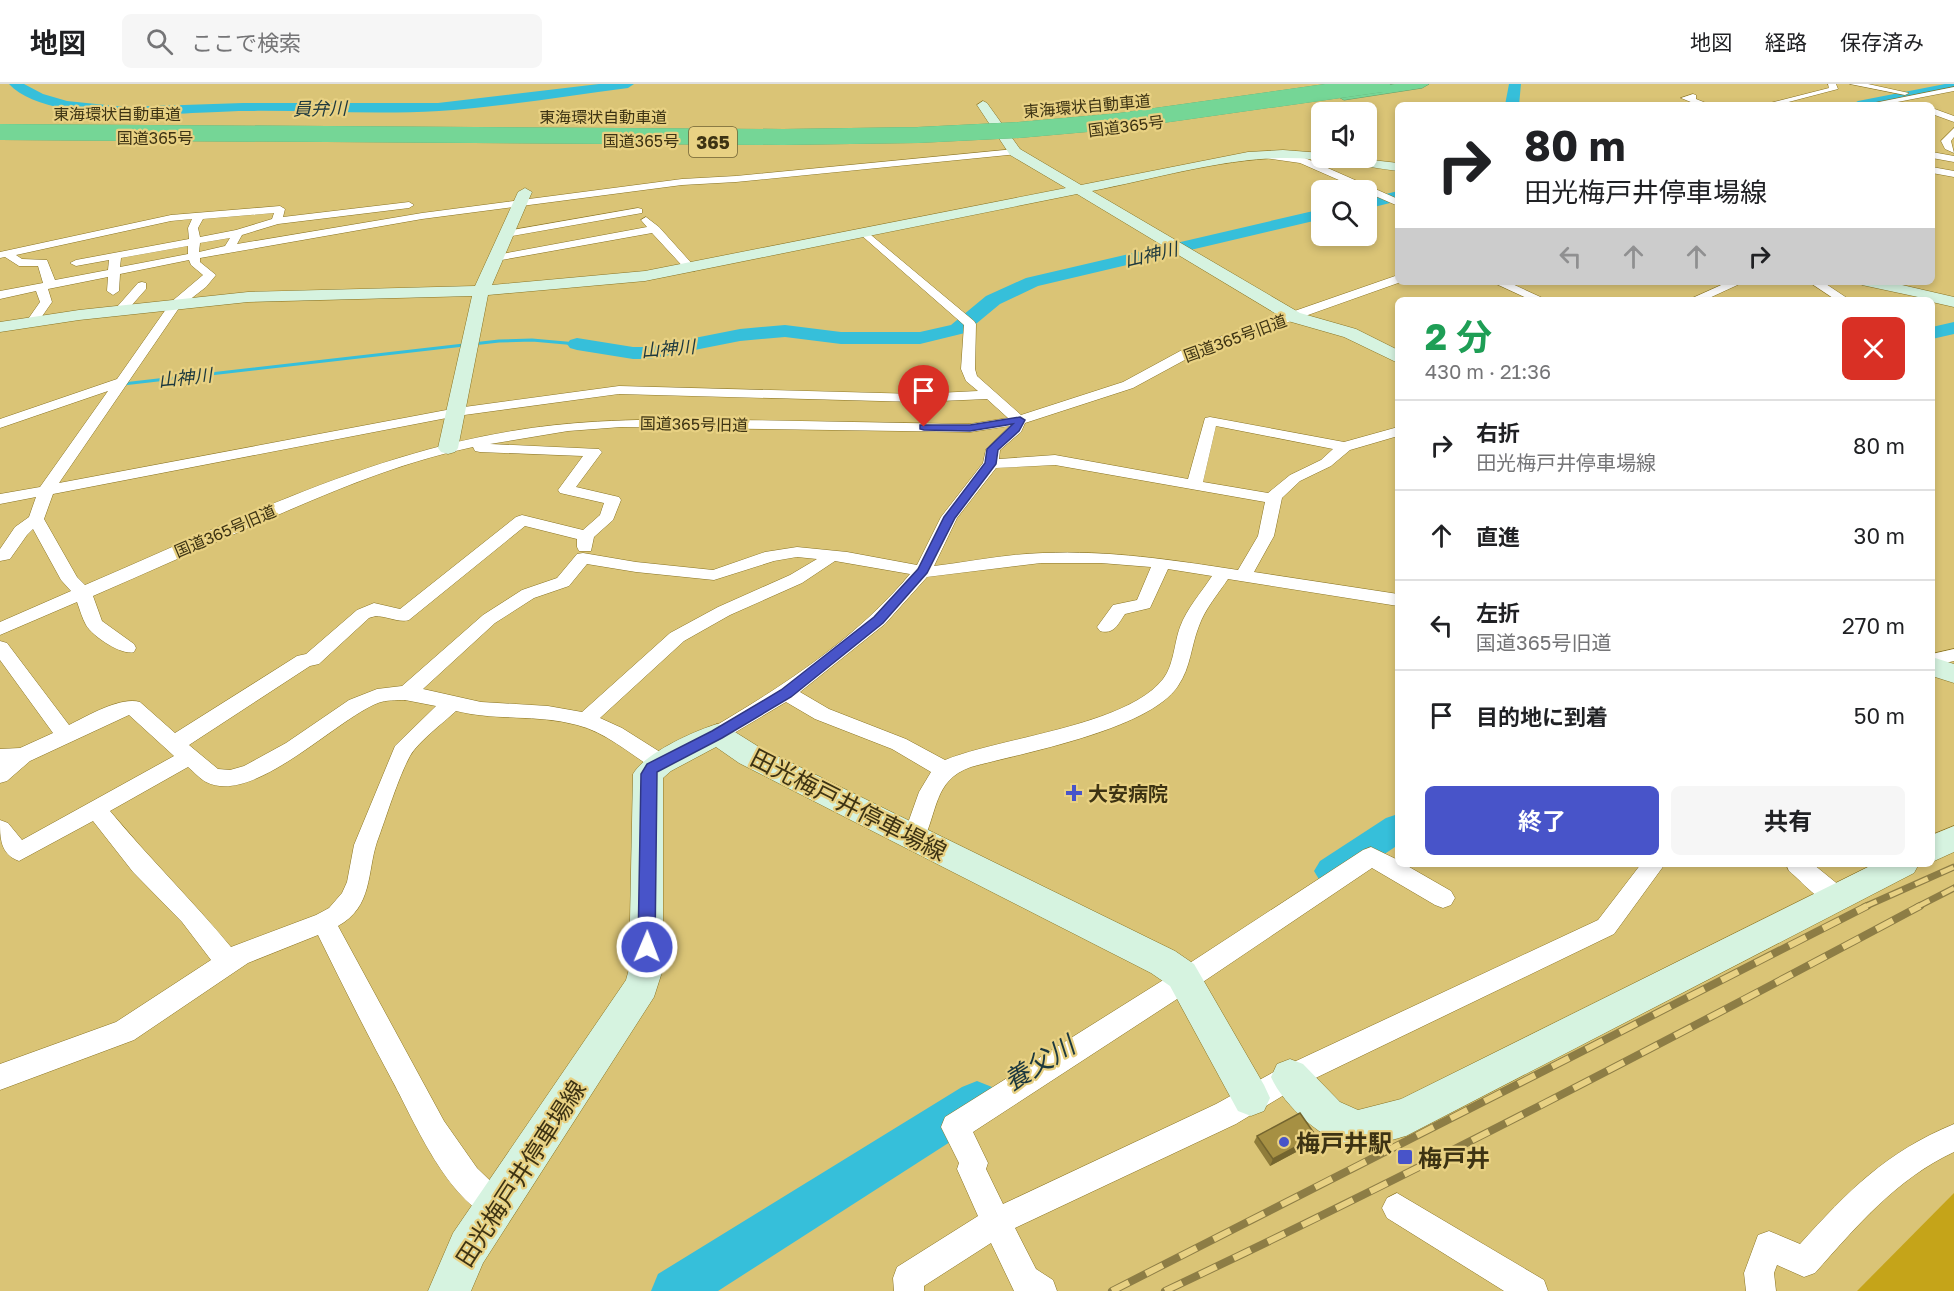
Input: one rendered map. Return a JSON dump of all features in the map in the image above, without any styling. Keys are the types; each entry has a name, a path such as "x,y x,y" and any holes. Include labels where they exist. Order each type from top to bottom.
{"highway":[{"name":"国道365号","path":"0,137 916,141 1145,116 1368,84"},
{"name":"東海環状自動車道","path":"0,130 772,137 918,135 1018,130 1120,121 1382,84"},
{"name":"国道365号","path":"0,130 1001,133 1163,122 1422,84"}],"street":[{"path":"1779,102 1834,89 1832,84"},
{"path":"1854,84 1913,98"},
{"path":"1883,102 1954,90"},
{"path":"1932,93 1954,100"},
{"path":"1693,97 1685,98 1698,102"},
{"path":"983,105 1015,152 1294,317 1350,333 1395,356"},
{"path":"1935,112 1954,119"},
{"path":"1949,146 1946,141 1954,131"},
{"path":"0,295 229,249 519,200 682,182 937,161 1015,152"},
{"path":"1262,154 1302,160 1395,202"},
{"path":"0,327 120,311 272,296 481,291 645,276 691,269 1262,154 1311,156"},
{"path":"1935,156 1954,159"},
{"path":"1377,164 1395,167"},
{"path":"1935,172 1954,174"},
{"path":"505,243 553,216 631,200 682,182"},
{"path":"519,200 591,207 631,200"},
{"path":"519,200 553,216 572,244"},
{"path":"407,693 489,620 528,594 563,582 584,558 586,536 607,517 613,500 566,490 594,452 483,449 457,446 457,412 481,291 505,243 519,200"},
{"path":"631,200 691,269"},
{"path":"76,263 118,252 238,233 277,221 426,202"},
{"path":"591,207 614,236"},
{"path":"3,254 147,222 200,214 280,209 277,221"},
{"path":"0,556 4,555 21,531 36,519 46,490 176,305 210,275 195,263 193,256 195,240 192,228 200,214"},
{"path":"505,243 572,244 655,229"},
{"path":"229,249 238,233"},
{"path":"0,776 23,756 65,734 112,713 133,707 213,776 222,779 238,778 265,766 325,725 372,698 389,693 407,693 452,704 585,720 661,763 717,734 786,693 879,620 923,570 950,517 991,464 993,449 1016,429 1020,420 971,378 968,369 967,321 865,233"},
{"path":"113,291 112,271 118,252"},
{"path":"3,254 19,263 43,262 46,302 32,322"},
{"name":"国道365号旧道","path":"0,628 335,484 397,462 457,446 568,427 621,423 970,428 1020,420 1128,385 1187,353 1395,280"},
{"path":"1505,285 1534,297"},
{"path":"1701,297 1731,285"},
{"path":"1820,285 1839,297"},
{"path":"1881,285 1932,297"},
{"path":"120,311 142,286"},
{"path":"1935,298 1954,302"},
{"path":"0,424 123,381"},
{"path":"0,499 457,412 619,390 917,399 989,395"},
{"path":"1194,484 1210,421 1345,447"},
{"path":"914,837 935,783 945,770 1015,746 1106,721 1149,702 1174,680 1181,665 1193,618 1266,536 1273,499 1295,478 1326,463 1345,447 1395,431"},
{"path":"991,464 1055,460 1273,499"},
{"path":"36,519 70,580 83,593 94,624 127,648"},
{"path":"0,829 19,852 96,809 304,661 312,659 363,614 374,609 403,616 522,520 586,536"},
{"path":"584,558 636,567 714,574 781,554 797,552 832,555 929,572 1059,557 1101,558 1162,563 1395,600"},
{"path":"585,720 677,637 724,611 796,579 832,555"},
{"path":"1106,627 1113,614 1119,609 1144,604 1162,563"},
{"path":"0,647 65,734"},
{"path":"1935,659 1954,655"},
{"path":"1935,667 1954,674"},
{"path":"786,693 822,714 899,744 945,770"},
{"path":"1,1079 125,1031 228,962 337,915 356,891 365,845 402,751 452,704"},
{"name":"田光梅戸井停車場線","path":"717,734 749,755 1177,972"},
{"path":"0,757 23,756"},
{"name":"田光梅戸井停車場線","path":"449,1291 456,1270 495,1205 642,986 646,969 648,774 661,763"},
{"path":"96,809 141,865 190,915 228,962"},
{"path":"1935,848 1954,838"},
{"path":"1042,1291 1024,1280 971,1169 974,1163 955,1126 1177,972 1371,856 1443,898"},
{"path":"909,1291 908,1278 996,1222 1226,1114 1290,1077 1606,927 1652,867"},
{"path":"1801,867 1837,897"},
{"path":"1290,1077 1326,1115 1357,1129 1406,1117 1897,867"},
{"path":"324,922 375,1024 439,1141 483,1195 495,1205"},
{"path":"1177,972 1251,1098"},
{"path":"1761,1291 1760,1273 1769,1246 1804,1262 1878,1184 1897,1168 1931,1147 1954,1138"},
{"path":"1397,1208 1533,1291"}],"shaded area":[{"path":"1954,1193 1954,1291 1857,1291"}],"building":[{"name":"梅戸井駅","path":"1300,1113 1316,1136 1273,1159 1257,1136"}],"waterway":[{"name":"員弁川","path":"15,84 38,97 65,105 125,111 243,107 369,109 438,107 628,84"},
{"name":"山神川","path":"1512,102 1515,84"},
{"name":"山神川","path":"1873,102 1954,86"},
{"name":"山神川","path":"1377,201 1395,197"},
{"name":"山神川","path":"577,344 633,353 649,353 740,335 785,331 841,338 920,338 958,329 993,300 1032,282 1311,217"},
{"name":"養父川","path":"1935,332 1954,328"},
{"name":"山神川","path":"123,384 499,341 532,340 577,344"},
{"name":"養父川","path":"1332,871 1395,829"},
{"name":"養父川","path":"675,1291 977,1101"}],"railway":[{"path":"1864,907 1954,867"},
{"path":"1917,907 1954,888"},
{"path":"1112,1291 1867,906"},
{"path":"1165,1291 1545,1103 1920,906"}],"place":[{"name":"大安病院","path":"1074,793"},
{"name":"梅戸井駅","path":"1284,1142"},
{"name":"梅戸井","path":"1405,1157"}],"route":[{"path":"647,947 648,774 652,768 717,734 786,693 879,620 923,570 950,517 991,464 993,449 997,443 1016,429 1020,420 970,428 924,427"}]}
